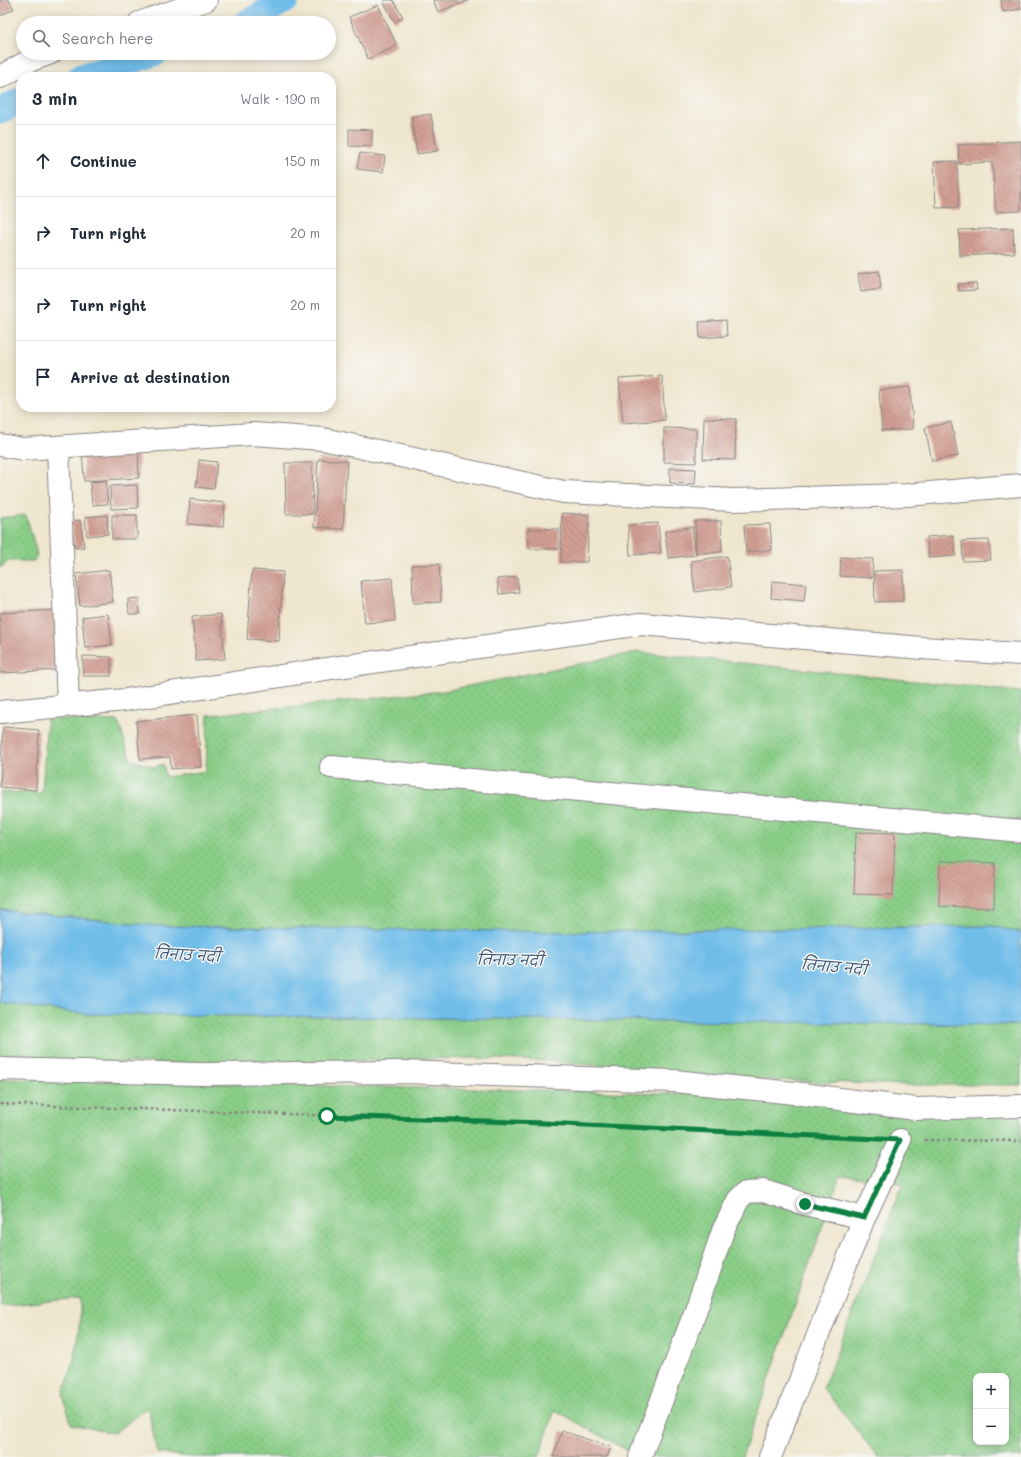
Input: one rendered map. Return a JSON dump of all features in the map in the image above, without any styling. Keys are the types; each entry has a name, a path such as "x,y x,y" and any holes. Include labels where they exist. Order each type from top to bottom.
{"street":[{"path":"159,16 206,0"},
{"path":"0,77 29,60"},
{"path":"0,446 23,449 253,434 323,439 564,492 719,499 907,495 1021,485"},
{"path":"58,447 68,705"},
{"path":"0,712 125,700 332,668 641,624 915,648 1021,654"},
{"path":"331,767 1021,831"},
{"path":"0,1069 200,1074 401,1072 650,1080 794,1093 916,1109 1021,1106"},
{"path":"770,1457 864,1218 900,1140"},
{"path":"640,1457 693,1318 723,1231 738,1200 746,1192 764,1190 805,1204 864,1218"}],"path":[{"path":"0,1104 544,1123 900,1140 1021,1141"}],"green space":[{"path":"26,515 37,554 34,561 9,561 0,568 0,518"},
{"path":"637,652 1021,692 1021,933 993,926 567,932 159,926 0,910 0,792 42,793 47,719 118,721 131,760 154,767 163,764 166,777 206,771 208,715 444,691"},
{"path":"0,1003 86,1014 1021,1025 1021,1085 905,1085 720,1078 562,1062 473,1058 200,1064 0,1059"},
{"path":"0,1079 655,1093 961,1107 1021,1104 1021,1457 878,1457 823,1388 903,1184 840,1176 742,1457 639,1457 555,1410 539,1457 191,1457 157,1453 148,1407 114,1433 71,1424 63,1394 73,1364 80,1321 80,1298 0,1306"}],"water":[{"name":"तिनाउ नदी","path":"0,910 159,926 567,932 993,926 1021,933 1021,1025 86,1014 0,1003"}],"building":[{"path":"0,0 9,0 14,9 0,16"},
{"path":"393,0 403,17 395,22 383,1"},
{"path":"433,0 470,0 438,12"},
{"path":"1001,0 1019,0 1021,9 1003,12"},
{"path":"378,5 397,46 368,59 349,17"},
{"path":"431,114 437,151 417,154 411,117"},
{"path":"349,129 372,130 372,147 349,146"},
{"path":"1021,141 1021,211 996,212 992,162 959,164 958,145"},
{"path":"360,153 385,156 383,172 357,169"},
{"path":"957,161 959,207 936,208 934,162"},
{"path":"1013,228 1014,253 960,256 959,230"},
{"path":"879,271 881,289 861,292 858,274"},
{"path":"976,283 977,290 959,291 958,284"},
{"path":"726,320 727,336 700,338 699,322"},
{"path":"662,376 665,420 623,423 619,379"},
{"path":"910,387 913,429 882,431 879,390"},
{"path":"704,418 736,419 735,460 703,459"},
{"path":"951,422 958,456 932,461 925,428"},
{"path":"664,428 696,429 696,463 664,462"},
{"path":"138,445 139,478 84,481 82,447"},
{"path":"318,459 347,461 343,529 314,527"},
{"path":"199,460 217,462 214,489 196,487"},
{"path":"285,463 312,463 313,514 286,514"},
{"path":"670,468 696,469 695,484 670,483"},
{"path":"106,481 108,504 92,505 90,482"},
{"path":"137,485 138,508 111,509 110,486"},
{"path":"190,499 225,503 223,527 188,524"},
{"path":"562,513 589,515 587,562 561,562"},
{"path":"107,515 108,534 87,536 85,517"},
{"path":"112,515 137,515 137,539 112,539"},
{"path":"80,520 84,547 75,548 71,521"},
{"path":"695,521 721,521 722,552 696,553"},
{"path":"658,523 661,553 630,555 628,525"},
{"path":"770,524 772,550 746,552 744,525"},
{"path":"692,527 696,555 668,558 665,531"},
{"path":"528,529 559,529 559,549 529,549"},
{"path":"953,535 956,556 929,558 927,537"},
{"path":"989,540 991,560 963,561 962,541"},
{"path":"727,556 731,587 695,592 691,561"},
{"path":"841,557 873,559 872,578 840,576"},
{"path":"439,564 441,602 413,603 412,565"},
{"path":"109,570 113,602 80,606 76,574"},
{"path":"252,570 283,572 279,641 247,639"},
{"path":"903,570 903,601 875,602 874,571"},
{"path":"517,577 519,592 499,594 497,579"},
{"path":"392,578 395,621 365,623 361,581"},
{"path":"772,581 806,584 804,601 771,598"},
{"path":"139,598 140,614 129,614 128,599"},
{"path":"55,610 59,670 0,673 0,613"},
{"path":"108,614 112,645 85,648 82,617"},
{"path":"221,614 225,659 196,661 192,617"},
{"path":"83,656 111,657 111,676 83,676"},
{"path":"197,715 201,767 171,769 170,757 140,759 136,721"},
{"path":"3,727 39,730 36,790 0,787"},
{"path":"856,832 895,833 893,895 854,894"},
{"path":"940,861 995,863 994,908 939,906"},
{"path":"562,1431 611,1447 607,1457 553,1457"}],"waterway":[{"path":"258,16 286,0"},
{"path":"96,72 134,60"},
{"path":"0,111 16,103"}],"route":[{"path":"327,1116 544,1123 900,1140 864,1218 805,1204"}]}
